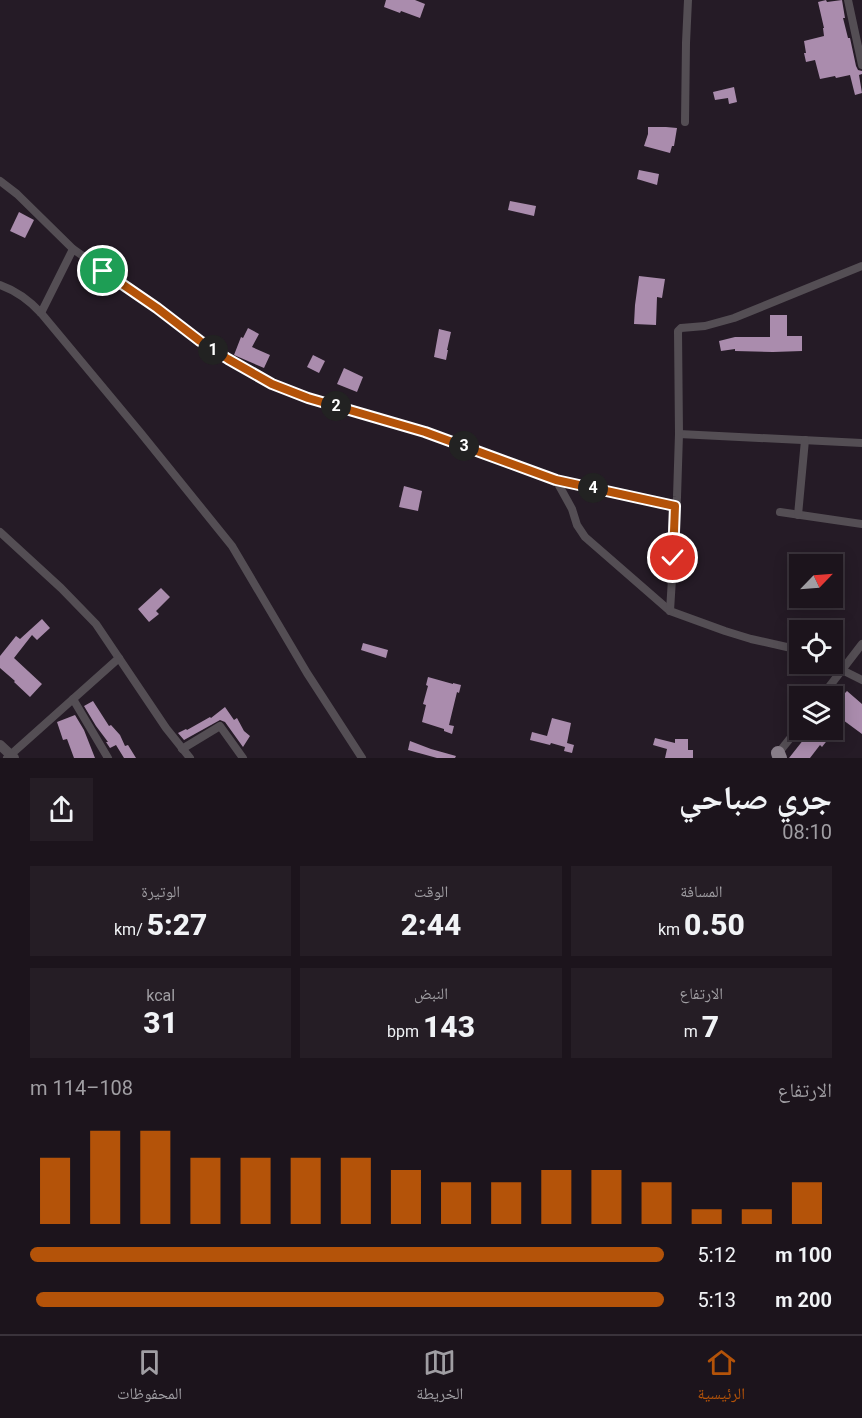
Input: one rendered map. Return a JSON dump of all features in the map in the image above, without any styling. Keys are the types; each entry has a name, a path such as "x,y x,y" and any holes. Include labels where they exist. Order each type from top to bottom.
{"street":[{"path":"685,122 688,0"},
{"path":"848,0 862,65"},
{"path":"0,181 17,194 73,249 200,341 272,384 308,398 425,432 556,480 675,506"},
{"path":"41,313 73,249"},
{"path":"670,611 679,434 679,329 705,326 734,318 862,266"},
{"path":"0,285 19,293 41,313 234,550 307,673 362,758"},
{"path":"679,434 862,443"},
{"path":"798,515 805,440"},
{"path":"556,480 585,537 670,611 751,639 789,648"},
{"path":"780,512 862,524"},
{"path":"0,532 84,609 100,629 166,728 190,758"},
{"path":"843,669 862,644"},
{"path":"0,745 11,757 119,658"},
{"path":"843,670 862,680"},
{"path":"830,686 839,674"},
{"path":"73,699 108,758"},
{"path":"182,749 220,726 243,758"},
{"path":"777,756 789,740"}],"building":[{"path":"386,0 415,0 425,4 420,18 384,7"},
{"path":"826,0 827,2 842,0 845,18 843,18 848,38 850,38 856,66 862,71 859,75 862,93 855,95 850,75 820,79 815,60 806,62 804,41 824,36 818,2"},
{"path":"734,87 737,102 729,104 728,98 715,100 713,92"},
{"path":"648,127 677,128 674,146 670,153 644,146"},
{"path":"639,170 659,174 657,185 637,179"},
{"path":"510,201 536,206 534,216 508,210"},
{"path":"19,212 34,220 25,238 10,231"},
{"path":"639,276 665,279 662,298 657,297 656,325 634,324"},
{"path":"770,315 787,315 787,336 802,336 802,351 735,351 735,349 721,351 719,341 735,337 770,337"},
{"path":"248,328 259,334 252,347 270,355 264,368 234,355 241,337 243,338"},
{"path":"439,329 451,332 446,360 434,357"},
{"path":"313,355 325,361 319,373 307,367"},
{"path":"344,368 363,377 357,392 337,384"},
{"path":"404,486 422,491 418,511 399,507"},
{"path":"161,588 170,597 156,611 159,614 149,622 138,609"},
{"path":"42,619 50,628 37,640 32,635 14,658 42,684 30,697 0,668 0,656 16,636 20,639"},
{"path":"363,643 388,650 386,658 361,650"},
{"path":"428,677 461,685 459,693 457,692 449,725 454,726 452,734 422,722"},
{"path":"847,691 862,704 862,734 843,720 843,695"},
{"path":"93,701 109,726 111,725 120,735 125,746 128,745 136,758 124,758 116,745 110,748 84,706"},
{"path":"225,707 234,720 237,718 244,731 250,736 243,747 225,722 220,720 184,740 178,733 211,718"},
{"path":"75,715 84,730 95,758 74,758 67,739 63,740 57,722"},
{"path":"552,718 571,723 567,743 574,745 572,753 564,751 565,747 530,740 532,732 547,736"},
{"path":"655,738 675,743 675,739 688,739 688,750 693,750 693,758 665,758 667,749 653,745"},
{"path":"803,740 827,740 822,747 820,745 810,758 789,758"},
{"path":"410,741 456,756 455,758 437,758 408,750"}],"route":[{"path":"103,271 200,341 272,384 308,398 425,432 556,480 675,506 673,558"}]}
